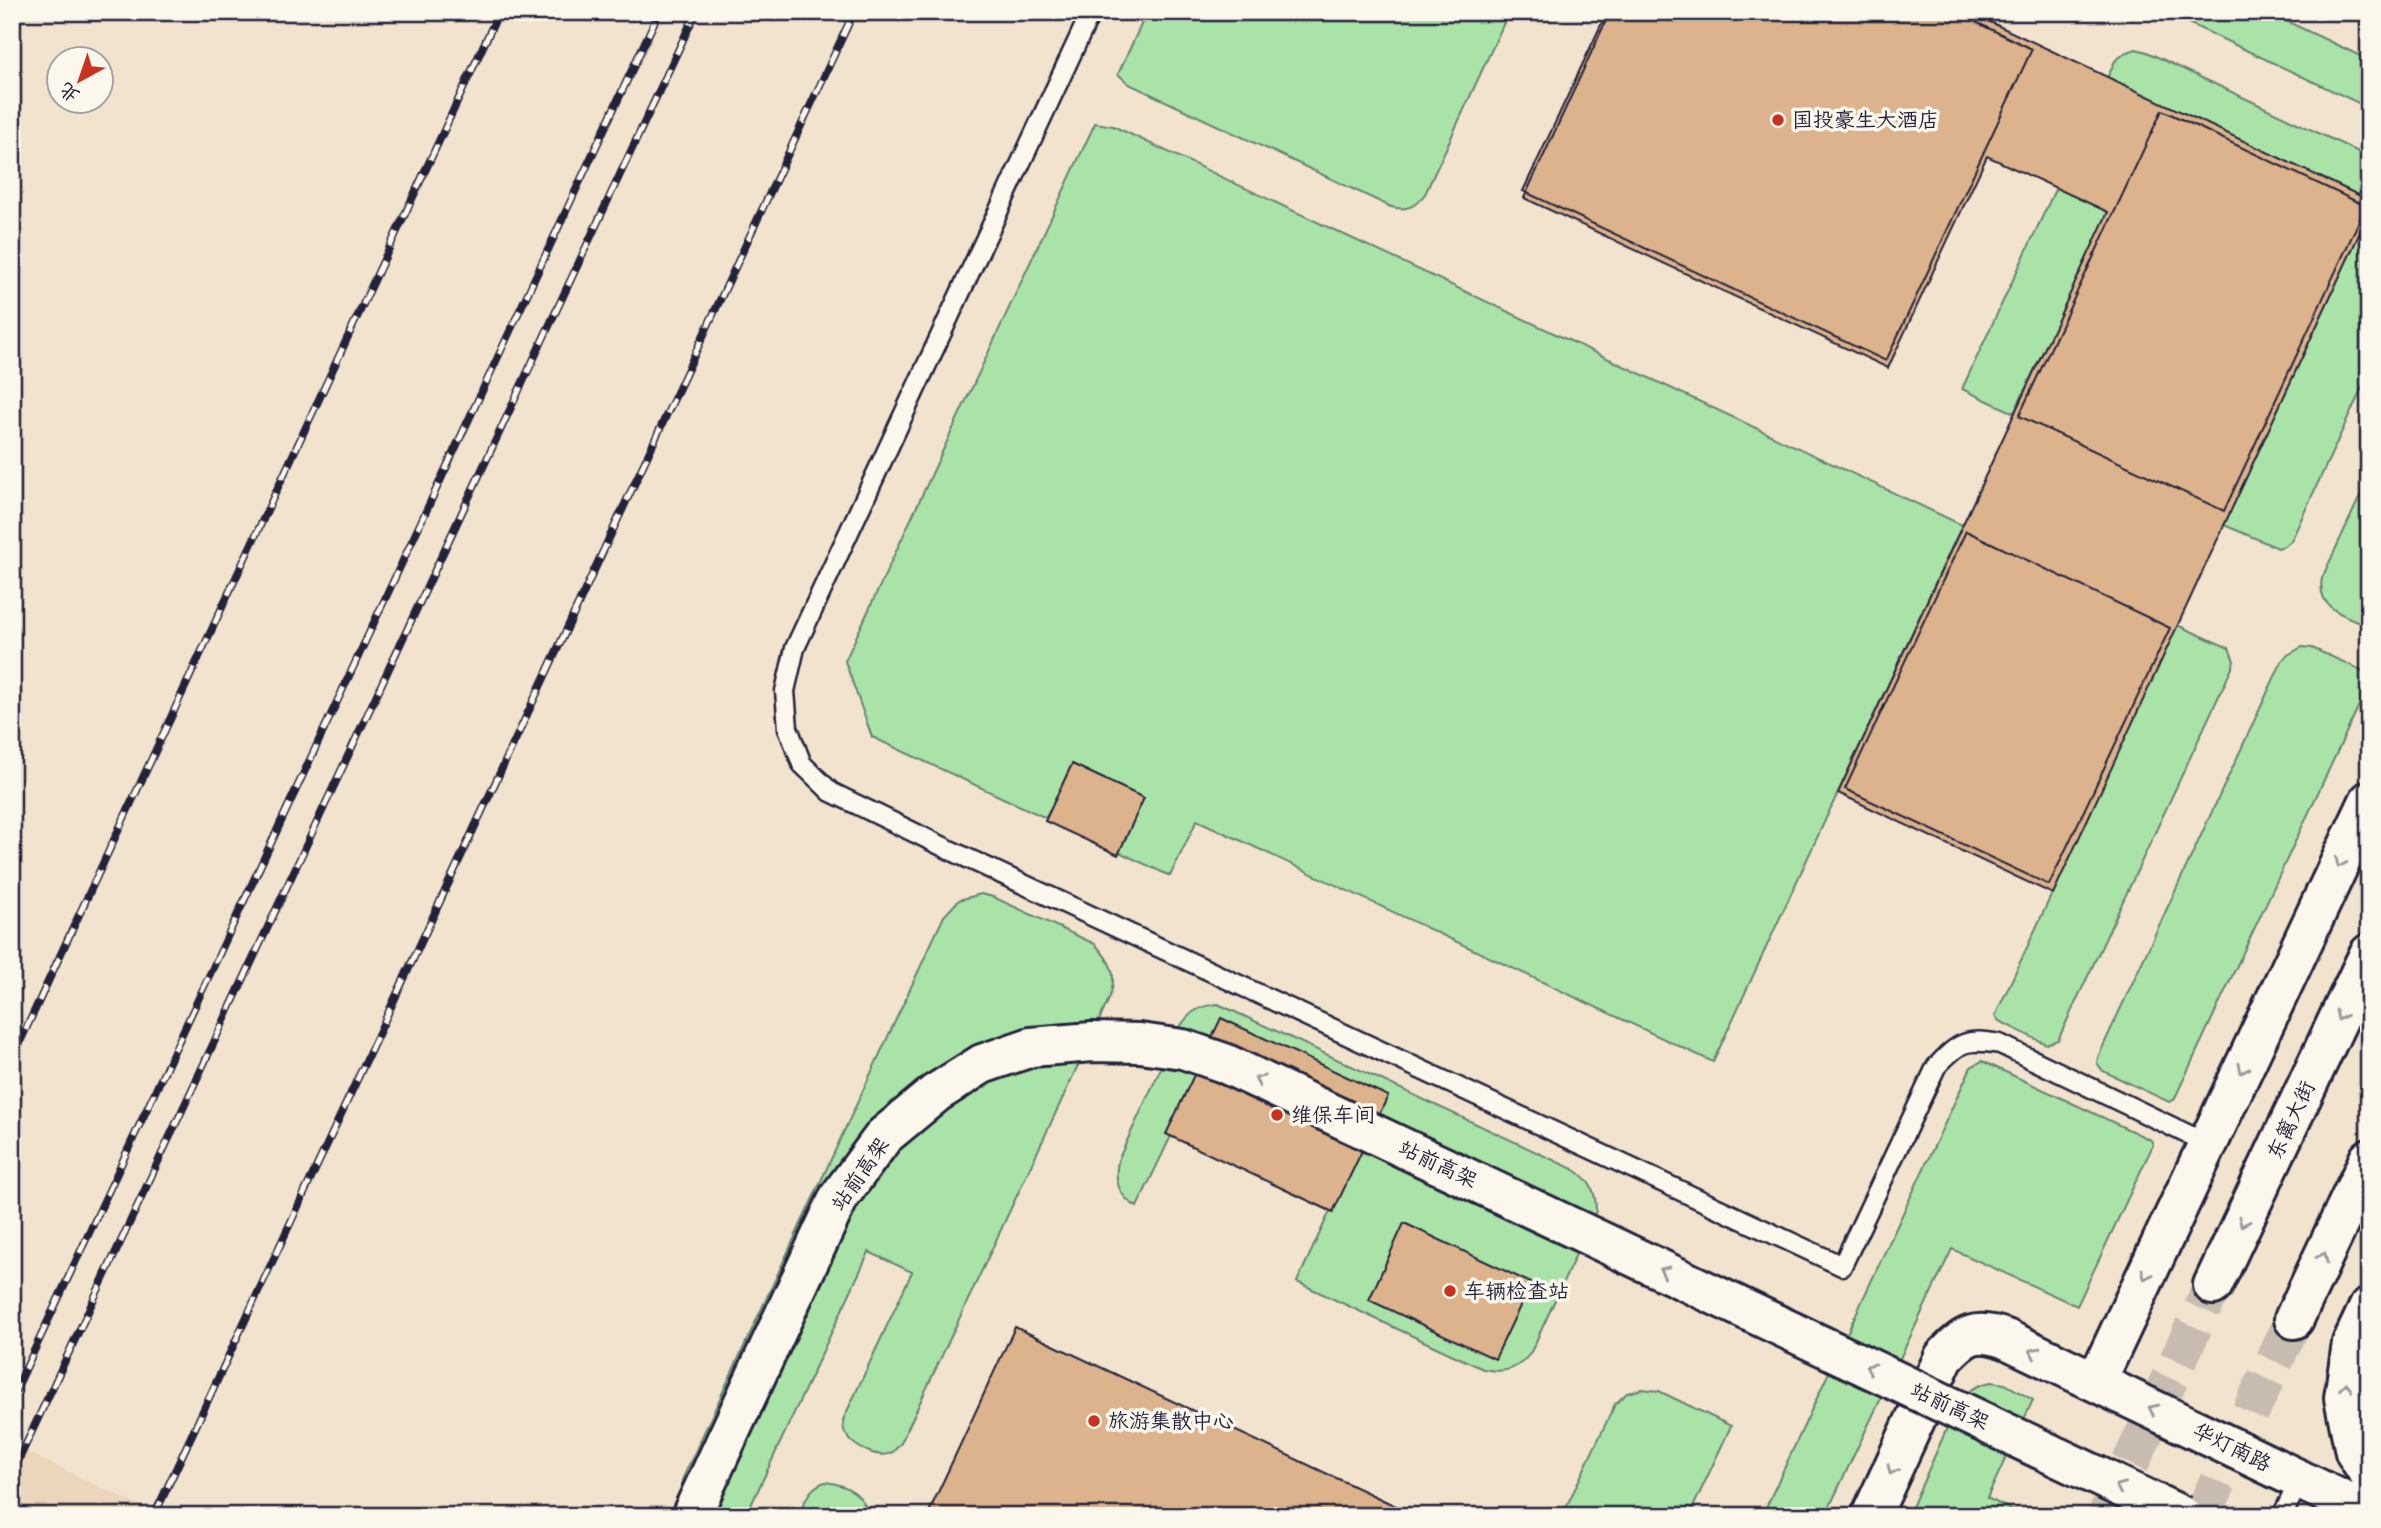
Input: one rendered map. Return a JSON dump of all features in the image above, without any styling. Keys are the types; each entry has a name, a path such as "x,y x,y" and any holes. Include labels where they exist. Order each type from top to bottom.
{"main road":[{"path":"2096,1382 2369,801"},
{"name":"东篱大街","path":"2213,1286 2369,954"},
{"name":"站前高架","path":"691,1516 839,1197 884,1136 936,1093 982,1064 1031,1048 1104,1042 1140,1043 1183,1049 1224,1063 2182,1516"},
{"path":"2294,1319 2369,1159"},
{"path":"2369,1307 2352,1343 2344,1398 2355,1452 2369,1474"},
{"name":"华灯南路","path":"1871,1516 1944,1357 1967,1337 1986,1332 2006,1339 2369,1513"}],"lane":[{"path":"1091,12 795,648 785,691 788,728 802,764 831,792 950,850 1842,1266 1936,1067 1953,1049 1977,1040 2000,1044 2208,1144"},
{"path":"2282,1516 2300,1480"}],"shaded area":[{"path":"12,1445 161,1516 12,1516"}],"green space":[{"path":"1147,12 1509,12 1425,194 1414,205 1402,208 1391,207 1129,84 1118,74"},
{"path":"2165,12 2267,12 2369,60 2369,108"},
{"path":"2136,49 2369,157 2369,200 2161,103 2014,413 1962,389 2115,61"},
{"path":"1095,123 1113,126 1962,525 1713,1062 1197,820 1170,876 1119,852 1143,798 1072,764 1046,818 872,737 845,661"},
{"path":"2369,213 2369,373 2291,541 2278,548 2224,525"},
{"path":"2369,477 2369,626 2334,610 2323,597 2321,589 2322,578"},
{"path":"2177,625 2229,648 2234,661 2232,668 2058,1040 2046,1044 1999,1021 1995,1016"},
{"path":"2302,647 2312,648 2366,672 2369,675 2369,684 2174,1100 2169,1102 2103,1071 2097,1063 2098,1057 2282,661"},
{"path":"981,894 1095,944 1112,969 1113,983 1109,999 901,1443 893,1452 875,1454 856,1445 844,1428 843,1420 912,1272 869,1252 746,1516 704,1516 681,1495 682,1480 944,916 959,900"},
{"path":"1218,1004 1575,1170 1585,1178 1594,1193 1596,1211 1532,1350 1523,1362 1512,1369 1483,1369 1297,1282 1330,1211 1171,1136 1137,1207 1125,1198 1117,1180 1119,1158 1180,1027 1196,1010"},
{"path":"1982,1061 2151,1140 2153,1145 2077,1306 1952,1249 1825,1516 1762,1516 1971,1067"},
{"path":"1991,1382 2005,1384 2033,1400 1987,1498 2024,1516 1908,1516 1959,1401 1974,1388"},
{"path":"1642,1389 1659,1391 1731,1426 1689,1516 1562,1516 1615,1404 1627,1393"},
{"path":"825,1482 840,1485 859,1496 867,1516 798,1516 811,1491"}],"building":[{"name":"国投豪生大酒店","path":"1607,12 1955,12 2032,49 1886,361 1523,191"},
{"path":"1610,12 1969,12 2369,200 2369,213 2053,894 1838,793 2108,212 1987,156 1888,368 1524,198"},
{"path":"2162,110 2366,206 2224,511 2019,416"},
{"path":"1966,531 2170,628 2049,885 1845,789"},
{"path":"1072,764 1144,798 1118,855 1045,821"},
{"name":"维保车间","path":"1221,1018 1388,1096 1333,1212 1166,1134"},
{"name":"车辆检查站","path":"1404,1223 1531,1283 1495,1359 1369,1300"},
{"name":"旅游集散中心","path":"1015,1327 1417,1516 927,1516"}],"tunnel":[{"path":"2106,1516 2213,1285"},
{"path":"2202,1516 2294,1319"}],"railway":[{"path":"12,1059 499,12"},
{"path":"12,1398 659,12"},
{"path":"12,1474 696,12"},
{"path":"154,1516 854,12"}],"place":[{"name":"国投豪生大酒店","path":"1778,120"},
{"name":"维保车间","path":"1277,1115"},
{"name":"车辆检查站","path":"1450,1291"},
{"name":"旅游集散中心","path":"1094,1421"}]}
